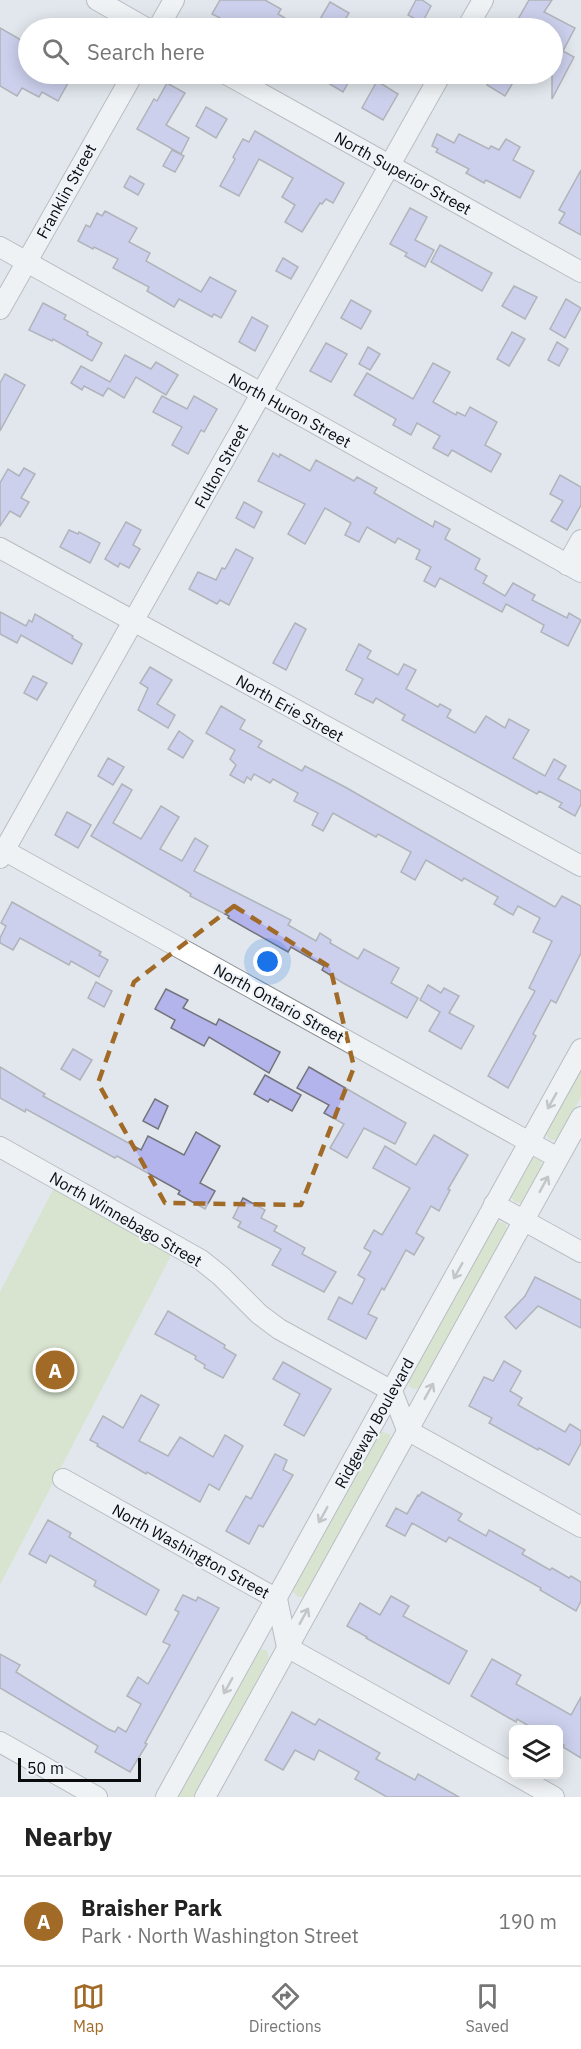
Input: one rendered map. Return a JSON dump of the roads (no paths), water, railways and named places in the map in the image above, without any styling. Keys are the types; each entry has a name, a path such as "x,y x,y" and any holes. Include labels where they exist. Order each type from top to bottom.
{"street":[{"path":"97,0 128,18"},
{"path":"164,18 174,0"},
{"path":"473,18 483,0"},
{"name":"Franklin Street","path":"0,309 126,84"},
{"name":"North Superior Street","path":"244,84 581,272"},
{"name":"Fulton Street","path":"1,852 435,84"},
{"name":"North Huron Street","path":"0,247 574,568"},
{"path":"574,568 581,540"},
{"name":"North Erie Street","path":"0,548 581,866"},
{"name":"North Ontario Street","path":"1,852 558,1158"},
{"name":"Ridgeway Boulevard","path":"166,1797 581,1049"},
{"name":"Ridgeway Boulevard","path":"206,1797 581,1117"},
{"name":"North Winnebago Street","path":"0,1147 201,1260 221,1276 259,1314 279,1329 392,1391"},
{"path":"494,1204 581,1252"},
{"path":"392,1391 407,1430 581,1527"},
{"name":"North Washington Street","path":"63,1479 277,1599 287,1647"},
{"path":"287,1647 509,1771"},
{"path":"0,1742 97,1797"},
{"path":"523,1779 554,1797"}],"place":[{"name":"Braisher Park","path":"55,1370"}]}
